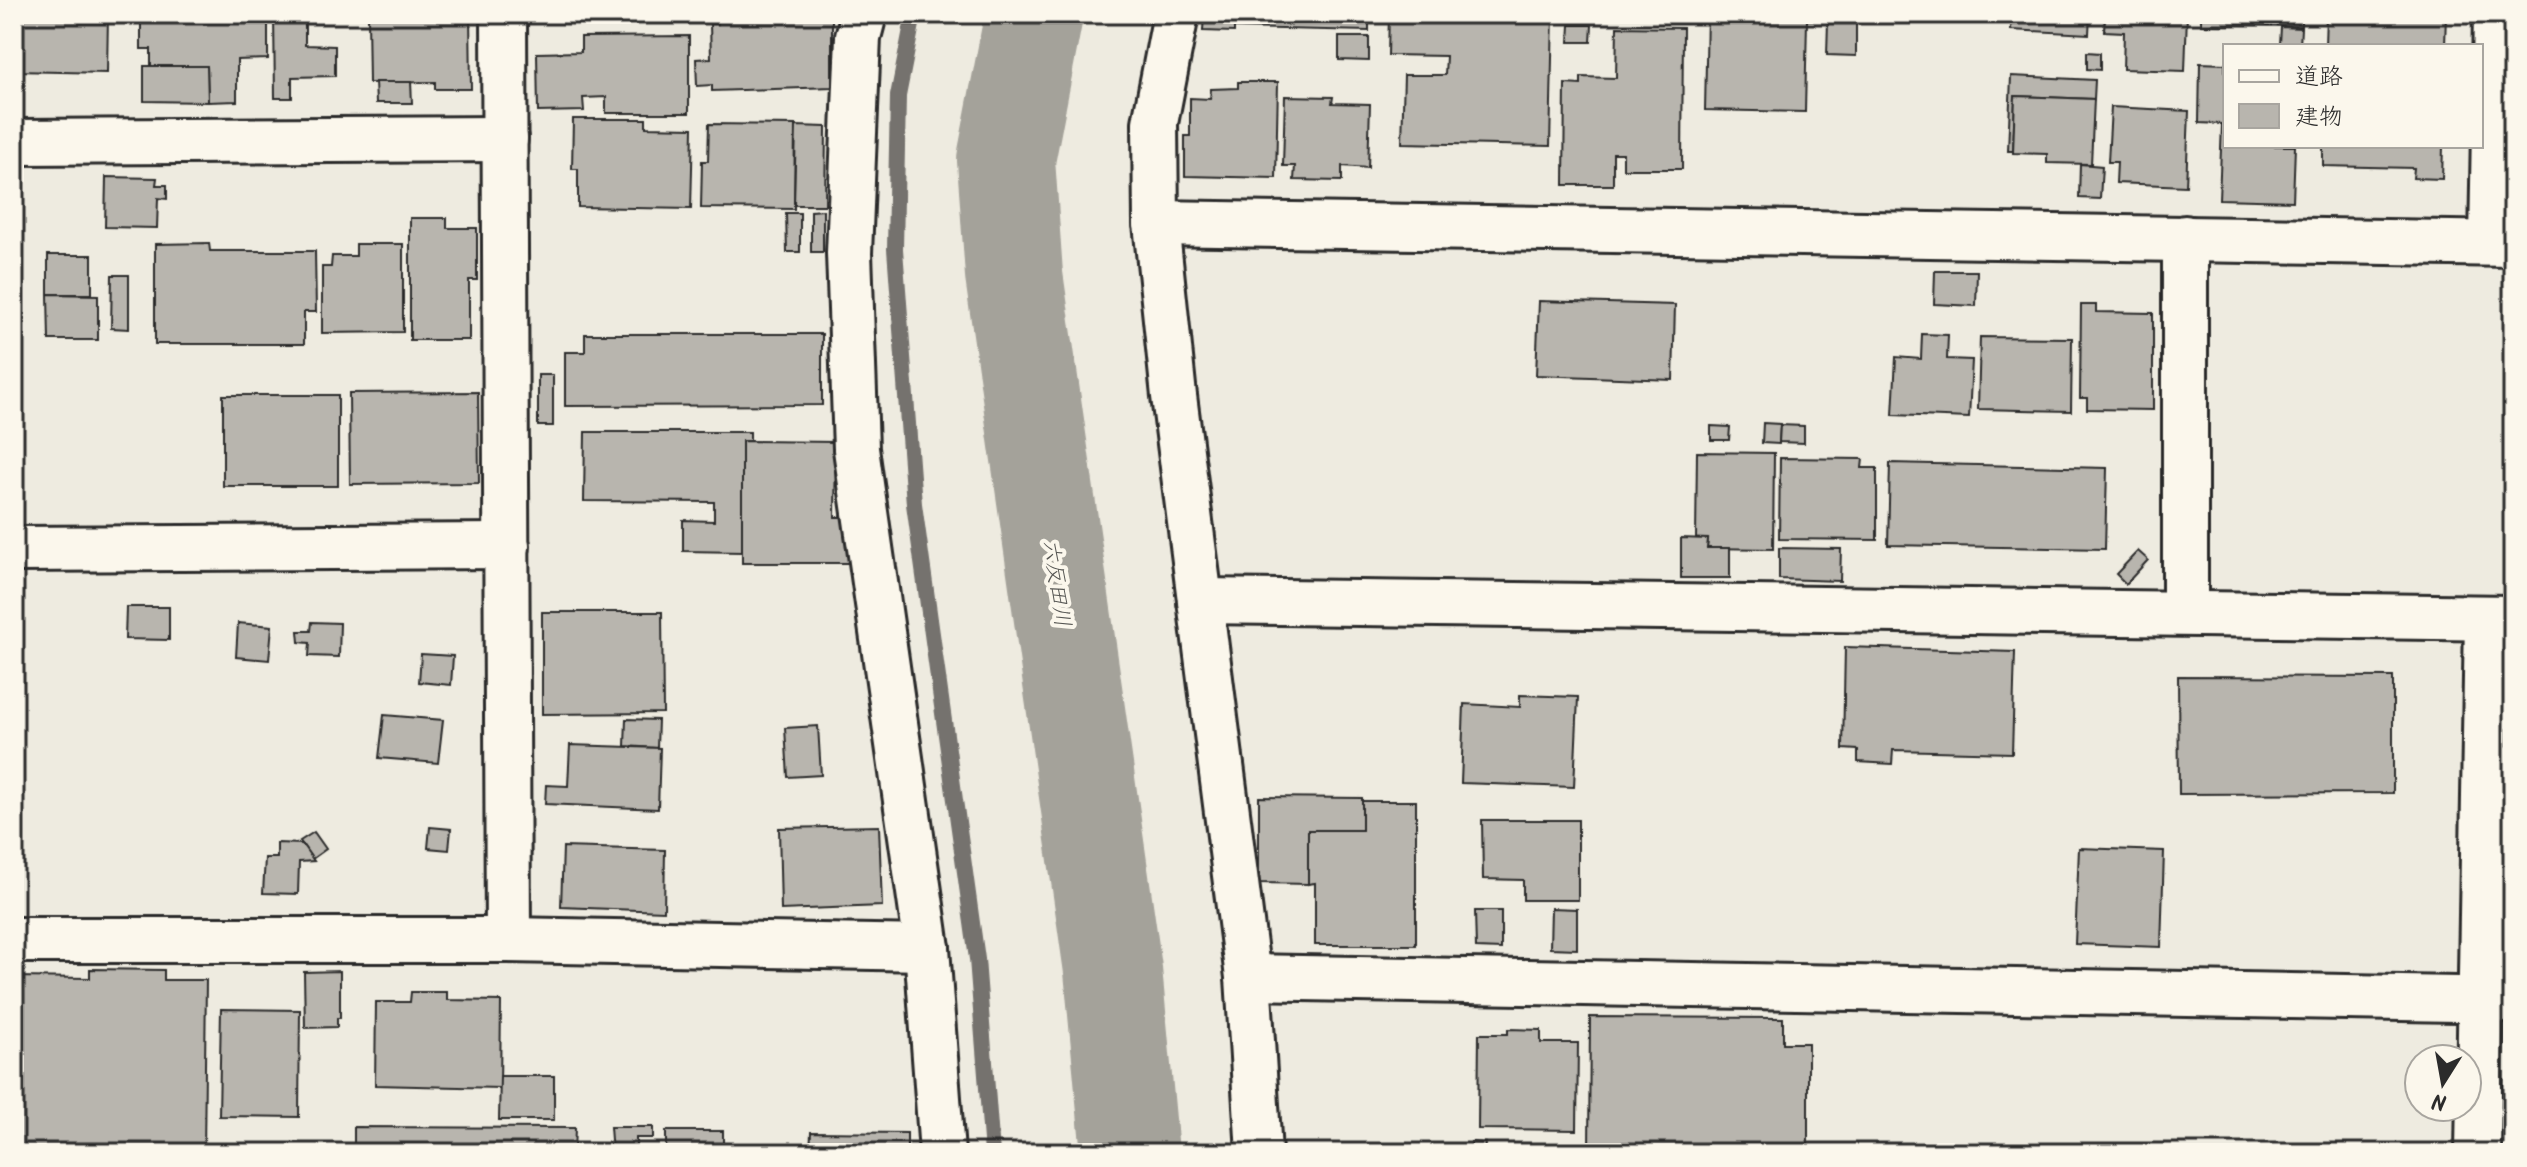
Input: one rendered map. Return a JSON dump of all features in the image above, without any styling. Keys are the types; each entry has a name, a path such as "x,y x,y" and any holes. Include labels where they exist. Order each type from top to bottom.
{"street":[{"path":"504,14 508,940"},
{"path":"864,14 858,37 849,253 856,449 927,948 942,1153"},
{"path":"1176,14 1155,123 1156,223 1174,396 1248,977 1259,1153"},
{"path":"1156,223 2503,243 2496,14"},
{"path":"14,142 505,139"},
{"path":"2185,238 2185,613"},
{"path":"14,549 507,546"},
{"path":"1200,601 2500,618 2497,1000 2478,1153"},
{"path":"14,940 508,940 927,948"},
{"path":"1248,977 2497,1000"}],"building":[{"path":"14,14 108,14 107,73 14,71"},
{"path":"141,14 268,14 268,59 237,60 237,101 208,102 207,66 151,66 151,49 141,49"},
{"path":"274,14 334,14 334,17 305,17 305,45 335,46 335,76 292,77 292,98 275,98"},
{"path":"688,14 688,15 538,15"},
{"path":"832,14 832,87 712,91 712,85 697,86 696,59 711,58 710,24 718,24 718,15"},
{"path":"1204,14 1234,14 1234,32 1203,31"},
{"path":"1234,14 1369,14 1369,31 1234,28"},
{"path":"1389,14 1553,14 1550,146 1402,143 1404,75 1445,75 1446,56 1388,55"},
{"path":"1671,14 1687,14 1687,23 1671,22"},
{"path":"1707,14 1994,14 1994,23 1856,21 1856,56 1827,55 1828,21 1807,20 1805,112 1705,110"},
{"path":"2012,14 2090,14 2089,34 2011,30"},
{"path":"2105,14 2187,14 2185,71 2123,69 2124,32 2104,31"},
{"path":"2201,14 2301,14 2301,26 2201,25"},
{"path":"2326,14 2446,14 2445,44 2325,44"},
{"path":"470,15 471,89 435,89 435,82 369,83 368,16"},
{"path":"1570,25 1592,25 1591,42 1569,42"},
{"path":"1617,27 1683,28 1682,169 1623,169 1623,153 1613,153 1613,185 1564,185 1565,84 1581,85 1581,77 1616,78"},
{"path":"2281,27 2301,28 2300,44 2280,44"},
{"path":"689,36 689,113 606,113 606,97 583,98 584,111 538,112 537,53 581,52 581,37"},
{"path":"1339,37 1369,37 1369,61 1339,60"},
{"path":"2087,52 2100,53 2100,70 2087,69"},
{"path":"2200,63 2223,64 2223,148 2295,148 2293,201 2219,199 2222,124 2199,123"},
{"path":"144,66 207,66 208,102 144,101"},
{"path":"2011,76 2095,80 2094,99 2015,96 2013,151 2008,151"},
{"path":"375,82 411,82 412,103 376,103"},
{"path":"1238,82 1278,82 1276,178 1185,176 1185,136 1190,136 1190,98 1210,99 1211,89 1238,88"},
{"path":"1285,96 1333,97 1332,103 1370,104 1368,168 1342,166 1342,181 1294,180 1295,166 1283,166"},
{"path":"2015,96 2094,99 2091,164 2047,163 2047,154 2013,153"},
{"path":"2111,107 2189,111 2186,186 2116,183 2117,162 2108,162"},
{"path":"573,119 646,119 646,127 693,128 691,209 578,207 578,169 572,169"},
{"path":"709,124 795,125 794,209 701,208 702,161 708,161"},
{"path":"796,126 826,127 825,205 794,205"},
{"path":"2323,148 2443,148 2442,179 2413,178 2414,168 2323,166"},
{"path":"2080,164 2102,166 2100,199 2079,198"},
{"path":"106,177 157,178 156,185 167,185 167,199 158,198 157,228 105,227"},
{"path":"823,210 823,252 811,252 811,211"},
{"path":"786,213 800,213 800,252 787,252"},
{"path":"410,218 447,218 447,228 477,228 477,280 469,280 469,340 410,340"},
{"path":"14,241 21,241 19,344 14,344"},
{"path":"209,243 210,251 315,251 316,312 304,312 304,344 155,344 155,244"},
{"path":"356,244 403,244 403,332 322,333 322,267 331,267 332,256 356,256"},
{"path":"48,255 92,255 92,294 48,294"},
{"path":"1935,271 1977,271 1976,306 1934,304"},
{"path":"112,275 129,275 129,329 111,328"},
{"path":"48,294 98,295 98,340 49,340"},
{"path":"1539,301 1675,305 1673,380 1536,375"},
{"path":"2081,305 2096,305 2096,312 2153,313 2153,410 2087,409 2087,398 2080,398"},
{"path":"585,334 822,334 822,405 565,406 565,352 585,352"},
{"path":"1922,334 1948,335 1947,359 1972,360 1969,418 1893,415 1896,357 1921,359"},
{"path":"1980,337 2072,338 2071,411 1978,409"},
{"path":"538,375 553,375 553,426 538,426"},
{"path":"478,392 479,483 350,484 349,393"},
{"path":"223,395 338,395 338,486 223,486"},
{"path":"1763,423 1780,424 1779,444 1762,443"},
{"path":"1780,425 1804,426 1804,443 1779,442"},
{"path":"1711,426 1730,427 1729,440 1711,440"},
{"path":"585,432 750,432 750,441 742,441 742,552 683,551 683,520 714,521 714,502 584,501"},
{"path":"742,441 836,442 835,517 848,517 848,563 742,563"},
{"path":"1697,452 1774,453 1773,549 1707,548 1708,539 1696,539"},
{"path":"1780,458 1863,459 1862,468 1877,468 1877,540 1779,539"},
{"path":"1890,463 2107,468 2105,549 1888,545"},
{"path":"1681,538 1708,539 1707,548 1730,548 1730,578 1681,578"},
{"path":"1779,548 1841,549 1840,581 1779,579"},
{"path":"2138,551 2148,560 2126,584 2116,574"},
{"path":"126,607 169,607 169,640 125,639"},
{"path":"542,612 662,612 663,713 542,714"},
{"path":"312,622 340,623 339,657 309,656 310,643 299,642 298,631 311,631"},
{"path":"238,623 272,626 269,660 236,657"},
{"path":"1845,647 2015,652 2012,753 1893,750 1892,764 1858,762 1858,750 1843,749"},
{"path":"421,654 453,656 451,685 419,682"},
{"path":"2178,676 2393,677 2393,793 2179,794"},
{"path":"1520,695 1578,697 1574,787 1461,783 1464,704 1520,707"},
{"path":"384,715 443,720 438,763 379,758"},
{"path":"626,719 658,720 657,748 625,746"},
{"path":"818,726 821,775 788,777 785,728"},
{"path":"570,745 660,748 658,809 545,804 546,785 568,786"},
{"path":"1259,797 1362,798 1362,830 1308,830 1308,884 1259,883"},
{"path":"1362,801 1416,801 1416,945 1315,945 1315,883 1308,884 1308,830 1362,830"},
{"path":"1482,820 1578,820 1578,900 1523,900 1523,880 1483,879"},
{"path":"879,826 882,906 781,910 779,828"},
{"path":"430,827 451,829 449,850 428,848"},
{"path":"314,832 326,849 312,859 300,841"},
{"path":"277,843 302,844 314,861 299,862 298,894 263,893 265,858 277,858"},
{"path":"563,847 665,850 664,911 561,907"},
{"path":"2079,848 2164,851 2161,947 2075,944"},
{"path":"1551,908 1577,909 1577,949 1550,948"},
{"path":"1475,911 1501,911 1501,949 1476,948"},
{"path":"90,969 164,970 164,980 206,980 204,1153 14,1153 14,977 90,978"},
{"path":"340,971 340,1018 337,1018 337,1027 305,1028 304,972"},
{"path":"411,992 447,992 447,1000 501,1001 500,1088 375,1085 376,1002 410,1002"},
{"path":"221,1009 300,1010 299,1117 219,1116"},
{"path":"1590,1017 1783,1018 1783,1043 1808,1043 1808,1153 1589,1153"},
{"path":"1508,1029 1541,1030 1541,1043 1578,1043 1577,1130 1478,1129 1479,1034 1508,1034"},
{"path":"500,1076 554,1076 554,1120 499,1120"},
{"path":"354,1127 575,1128 574,1153 354,1153"},
{"path":"610,1127 653,1127 653,1138 636,1138 636,1153 612,1153"},
{"path":"666,1131 723,1131 723,1153 666,1153"},
{"path":"811,1132 907,1133 907,1153 810,1153"},
{"path":"1471,1142 1485,1143 1484,1153 1471,1153"},
{"path":"1509,1147 1575,1148 1575,1153 1509,1153"}],"waterway":[{"path":"914,14 898,96 895,249 914,504 977,959 992,1153"},
{"name":"六反田川","path":"1034,14 1006,160 1014,275 1113,970 1130,1153"}]}
